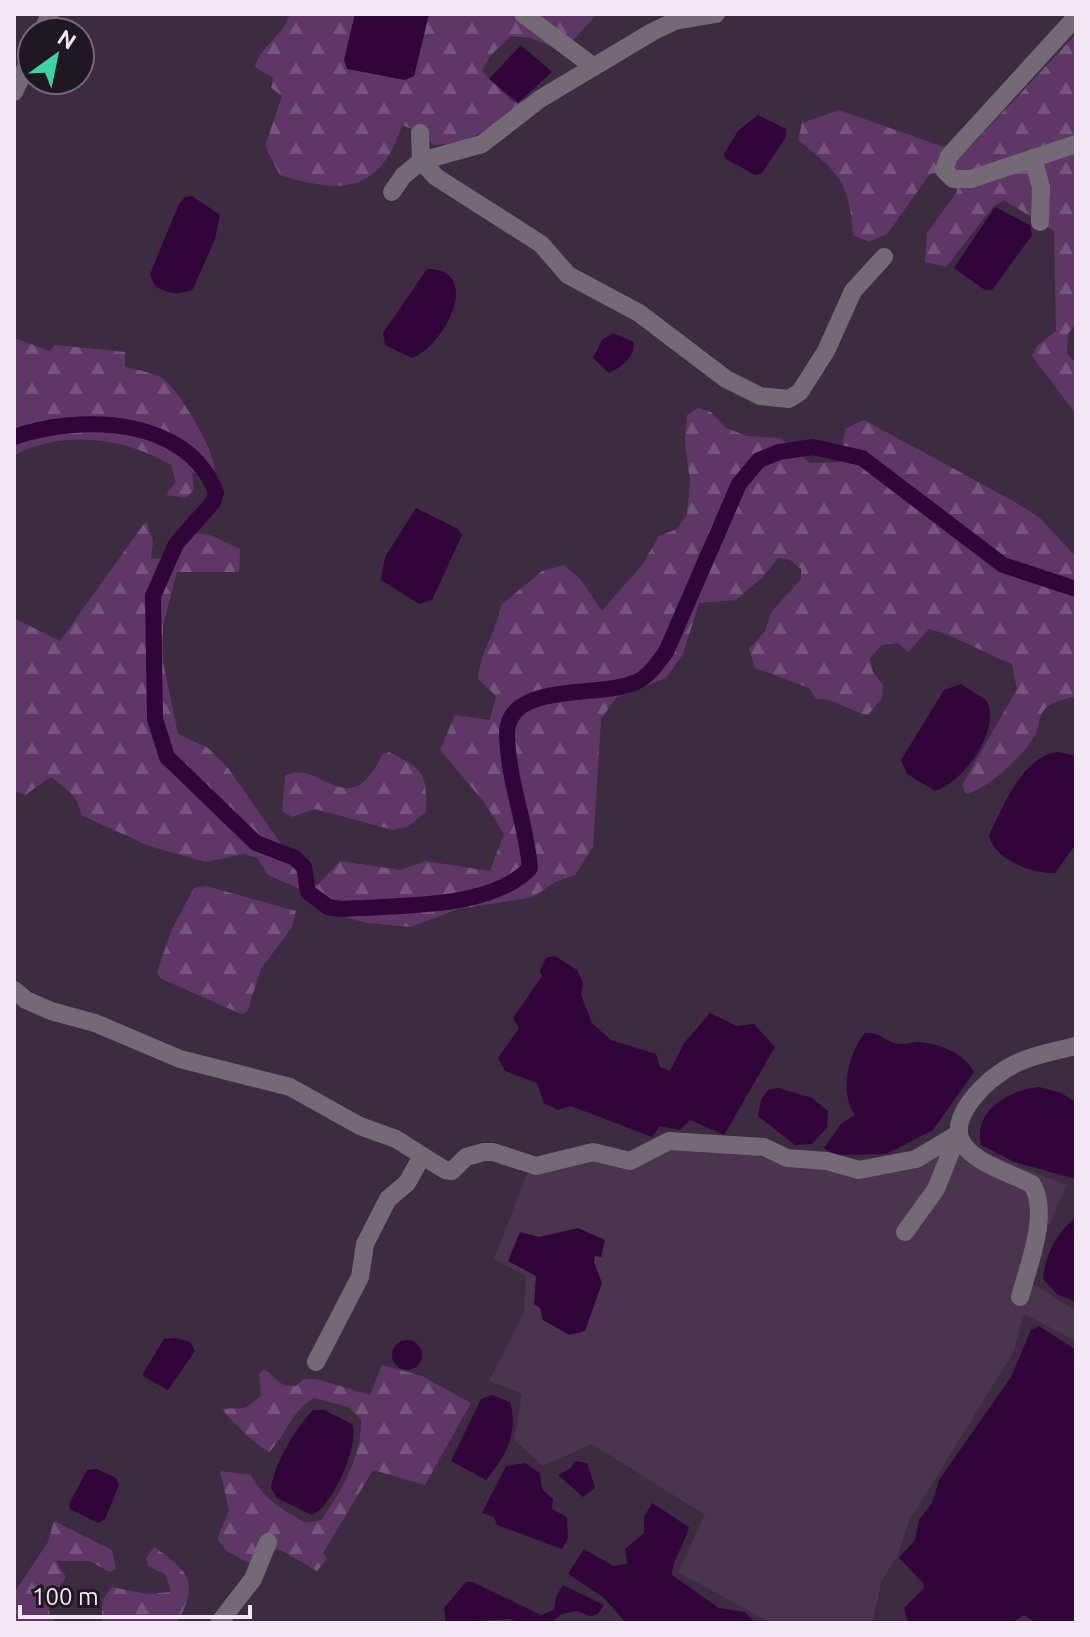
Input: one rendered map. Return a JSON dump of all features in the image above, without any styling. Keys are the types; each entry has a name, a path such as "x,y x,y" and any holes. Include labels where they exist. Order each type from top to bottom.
{"street":[{"path":"523,14 594,67"},
{"path":"392,192 403,176 421,161 482,144 540,99 675,21 716,14"},
{"path":"1076,17 949,156 944,170 953,179 971,179 1076,144"},
{"path":"420,133 421,161 436,177 541,244 568,275 639,313 726,379 760,396 789,399 800,392 830,343 853,291 884,257"},
{"path":"1033,158 1041,187 1040,222"},
{"path":"14,990 26,1000 51,1011 95,1023 180,1059 290,1087 360,1126 396,1139 439,1169 452,1171 466,1157 484,1152 536,1166 593,1152 630,1161 669,1141 764,1147 787,1158 827,1161 859,1170 916,1159 949,1143 958,1134"},
{"path":"905,1232 936,1189 966,1108 1000,1072 1034,1057 1076,1046"},
{"path":"958,1134 965,1147 1032,1184 1037,1192 1036,1230 1020,1297"},
{"path":"316,1362 360,1277 365,1244 388,1199 407,1183 421,1158"},
{"path":"219,1623 253,1579 268,1542"}],"shaded area":[{"path":"355,14 429,14 414,76 405,80 347,69 344,60"},
{"path":"521,45 552,72 518,103 489,79"},
{"path":"758,115 786,129 786,137 762,173 755,175 726,159 724,154 738,131"},
{"path":"192,196 220,215 215,239 193,289 183,293 169,292 155,286 150,274 179,204 185,197"},
{"path":"995,207 1030,225 1032,235 992,290 985,290 954,268"},
{"path":"427,269 444,272 453,281 456,294 446,325 424,351 412,358 385,345 383,333"},
{"path":"613,333 634,342 634,348 627,361 609,373 593,358 602,340"},
{"path":"416,508 458,529 462,535 432,600 419,604 381,580 385,557"},
{"path":"961,684 986,700 990,712 989,725 985,739 968,766 946,786 935,791 907,774 901,760 944,690"},
{"path":"1058,752 1076,756 1076,844 1055,873 1046,873 1025,868 1006,858 992,844 989,835 1024,772 1045,756"},
{"path":"555,956 577,970 583,983 581,995 592,1023 611,1040 656,1054 660,1067 670,1071 684,1043 710,1013 737,1026 754,1024 775,1047 724,1135 690,1120 680,1130 660,1126 652,1137 571,1106 558,1110 544,1103 537,1083 505,1071 498,1058 519,1028 513,1018 542,976 540,971 546,958"},
{"path":"865,1033 877,1034 898,1044 919,1042 943,1047 958,1055 974,1072 933,1130 886,1154 835,1155 824,1148 841,1124 855,1115 847,1096 848,1073 854,1051"},
{"path":"1039,1087 1061,1093 1076,1102 1076,1179 1014,1162 981,1145 982,1122 996,1104 1016,1092"},
{"path":"779,1088 812,1098 828,1111 827,1128 812,1144 795,1145 758,1116 761,1100 768,1090"},
{"path":"972,1141 988,1154 1067,1185 1048,1227 1033,1284 1076,1311 1076,1341 1024,1314 1013,1353 909,1521 897,1557 882,1580 872,1623 771,1623 678,1572 705,1515 592,1444 543,1466 514,1440 522,1394 489,1381 524,1312 526,1276 494,1259 527,1174 591,1157 631,1167 658,1157 666,1148 746,1152 793,1168 826,1165 884,1174 945,1155"},
{"path":"1076,1217 1076,1302 1057,1294 1043,1279 1053,1245"},
{"path":"578,1228 605,1240 601,1257 595,1256 594,1262 602,1283 585,1331 569,1335 543,1320 540,1308 534,1304 536,1276 508,1261 520,1232 539,1237"},
{"path":"1039,1326 1076,1350 1076,1623 1037,1623 1024,1615 1011,1623 908,1623 904,1608 924,1588 923,1583 899,1558 915,1540 919,1520 932,1503 939,1480 1011,1377 1031,1330"},
{"path":"164,1339 190,1342 195,1351 168,1390 143,1376"},
{"path":"407,1340 417,1345 422,1355 417,1365 407,1370 397,1365 392,1355 397,1345"},
{"path":"492,1395 510,1402 513,1424 505,1453 486,1480 451,1461 481,1399"},
{"path":"313,1410 324,1410 352,1424 353,1434 348,1460 336,1488 320,1510 312,1515 277,1498 271,1488 287,1446"},
{"path":"575,1461 587,1463 595,1488 583,1497 558,1475 571,1468"},
{"path":"525,1463 540,1473 542,1489 553,1499 552,1509 567,1517 568,1538 562,1549 497,1525 494,1517 482,1513 506,1466"},
{"path":"97,1469 116,1478 119,1485 105,1519 98,1523 70,1509 69,1504 87,1470"},
{"path":"652,1503 689,1527 672,1575 719,1608 745,1612 755,1623 626,1623 603,1597 568,1574 584,1549 613,1566 627,1564 625,1549 644,1533 644,1517"},
{"path":"466,1582 473,1582 541,1615 554,1610 556,1597 563,1585 604,1605 598,1614 590,1616 577,1611 562,1614 550,1623 520,1623 509,1619 446,1623 444,1608"}],"green space":[{"path":"289,14 355,14 344,60 414,76 429,14 597,14 563,51 531,38 511,36 490,56 482,71 512,101 518,103 523,99 526,107 482,133 446,144 433,145 426,135 402,125 382,165 356,183 340,186 280,175 265,146 282,96 271,88 273,78 255,67 262,53 283,28"},
{"path":"1076,34 1076,323 1068,334 1067,353 1076,364 1076,414 1032,356 1037,346 1056,331 1054,231 1004,200 993,207 946,267 925,262 927,233 957,192 953,170 930,174 887,234 869,242 853,235 849,202 839,180 823,161 798,140 802,123 839,110 941,146 968,149"},
{"path":"14,338 50,351 55,345 125,352 125,367 162,378 178,395 203,436 215,471 192,473 194,490 186,498 166,495 176,482 171,465 133,448 113,443 93,440 53,442 14,455"},
{"path":"698,408 711,412 726,428 747,436 780,438 810,463 840,462 845,429 864,420 1040,518 1076,557 1076,696 1045,709 1032,740 1016,759 985,785 966,794 962,785 1017,689 1012,664 929,629 908,652 898,643 882,645 870,658 873,672 883,685 882,698 868,715 816,699 809,688 755,668 749,649 765,631 772,611 801,579 801,569 790,560 778,558 764,576 736,600 699,603 683,654 666,678 616,698 601,719 593,847 575,875 555,882 533,897 458,909 411,927 367,923 320,910 300,889 268,875 257,858 244,854 205,862 149,846 81,815 74,798 51,777 25,795 14,791 14,618 60,641 146,521 153,541 151,559 176,557 193,533 210,535 240,549 239,572 177,572 163,625 163,662 178,734 208,748 228,768 279,841 317,886 340,861 400,870 425,861 490,871 504,834 484,802 440,750 455,715 490,720 496,696 478,679 501,605 542,571 564,565 581,580 602,611 642,565 659,536 677,529 687,514 690,482 685,441 687,415"},
{"path":"390,752 417,769 426,788 426,812 407,827 393,830 315,809 292,817 282,811 285,776 298,773 346,788 357,786 370,776 382,755"},
{"path":"206,886 296,911 292,927 261,969 247,1012 241,1014 160,978 157,972 172,929 194,888"},
{"path":"382,1365 422,1376 471,1403 425,1485 373,1470 323,1553 327,1559 317,1571 279,1549 249,1563 228,1552 217,1539 229,1510 220,1471 251,1475 261,1491 282,1508 306,1523 321,1520 354,1460 361,1419 348,1407 314,1398 299,1410 269,1452 244,1433 222,1409 245,1408 261,1396 259,1374 264,1369 283,1385 296,1386 304,1379 316,1379 370,1395"},
{"path":"54,1521 112,1550 116,1569 109,1572 90,1561 56,1561 66,1577 48,1603 50,1616 57,1623 14,1623 14,1593 48,1542"},
{"path":"154,1547 176,1564 187,1579 188,1597 177,1623 101,1623 103,1599 112,1587 146,1594 171,1592 165,1574 148,1566 146,1558"}],"waterway":[{"path":"14,437 69,425 99,424 129,428 157,435 182,449 202,468 216,493 213,502 176,544 153,596 155,719 167,757 256,843 295,858 304,867 308,892 328,907 341,909 442,903 468,898 513,882 530,868 508,752 507,735 511,718 522,706 538,699 620,687 641,680 649,673 666,652 739,484 759,460 779,452 813,447 862,458 1003,565 1076,589"}]}
